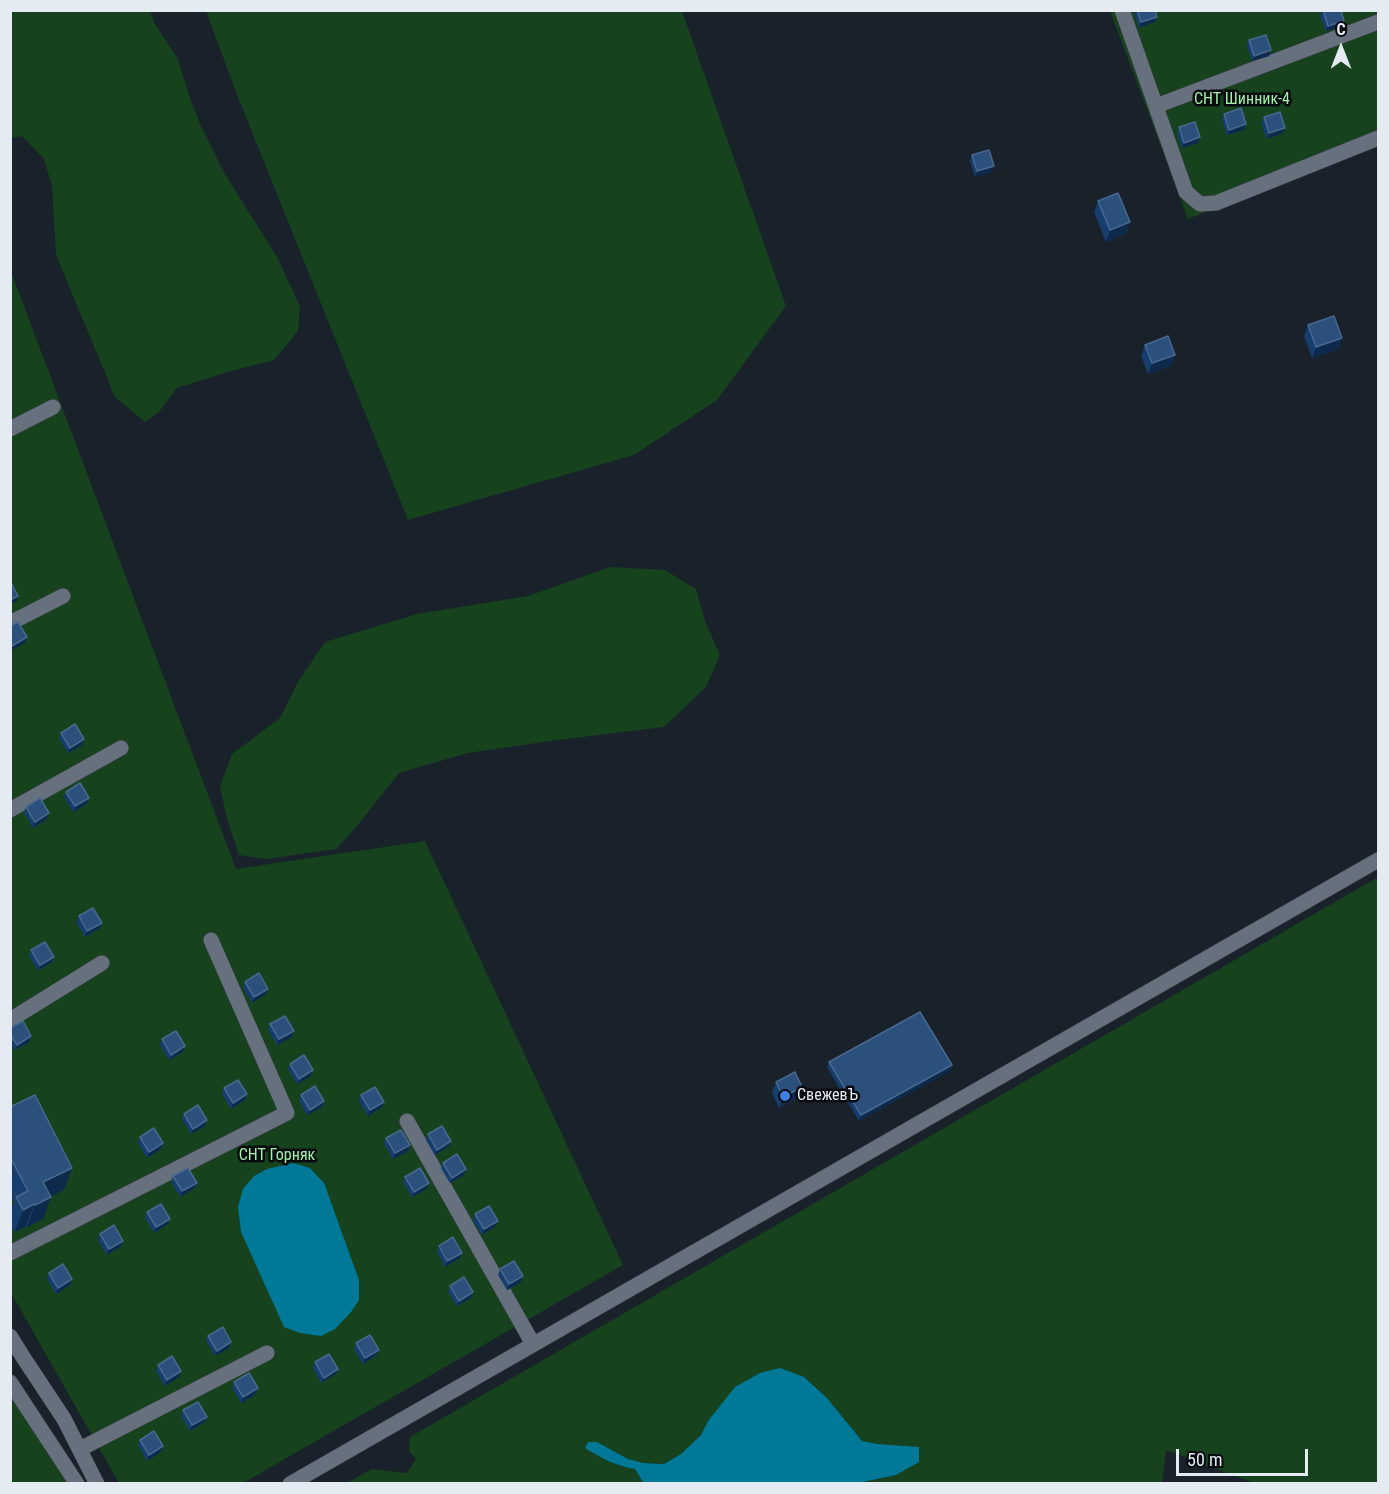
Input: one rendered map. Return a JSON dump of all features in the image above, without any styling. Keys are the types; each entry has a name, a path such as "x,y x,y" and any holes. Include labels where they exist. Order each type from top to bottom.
{"street":[{"path":"1122,10 1186,192 1200,204 1216,203 1378,138"},
{"path":"1156,106 1378,22"},
{"path":"10,429 53,407"},
{"path":"10,624 63,596"},
{"path":"10,810 121,748"},
{"path":"290,1484 1378,860"},
{"path":"10,1253 287,1113 211,940"},
{"path":"10,1020 102,963"},
{"path":"407,1121 533,1344"},
{"path":"10,1336 64,1419 97,1484"},
{"path":"80,1449 267,1353"},
{"path":"10,1382 77,1484"}],"green space":[{"path":"11,10 150,11 155,24 178,59 201,126 223,171 277,257 300,306 298,331 274,360 177,388 159,412 145,422 115,397 56,255 52,186 44,159 22,136 11,138"},
{"path":"206,11 682,11 786,306 717,400 634,455 408,520 236,92"},
{"name":"СНТ Шинник-4","path":"1110,11 1378,11 1378,142 1188,219"},
{"name":"СНТ Горняк","path":"10,269 236,869 425,841 623,1265 243,1483 119,1483 11,1293"},
{"path":"610,567 665,570 696,589 705,621 720,655 706,687 664,727 468,753 399,773 336,849 266,859 239,855 227,819 220,786 232,754 280,718 298,682 325,642 417,614 528,596"},
{"path":"1378,877 1378,1483 1254,1483 1166,1450 1162,1483 858,1483 896,1475 877,1444 862,1442 827,1398 804,1377 708,1421 701,1435 681,1454 664,1464 643,1463 628,1459 597,1442 586,1448 609,1461 635,1469 644,1483 345,1484 372,1469 407,1473 416,1459 409,1451 410,1437"},
{"path":"11,1380 76,1483 11,1483"}],"water":[{"path":"293,1163 310,1168 324,1183 359,1280 359,1300 351,1312 335,1329 321,1336 300,1333 284,1327 241,1232 238,1207 243,1189 254,1176 267,1169"},
{"path":"780,1368 804,1377 827,1398 862,1441 919,1447 919,1462 896,1475 858,1483 644,1484 635,1469 609,1461 585,1448 588,1442 597,1442 628,1459 643,1463 664,1464 681,1454 701,1435 708,1421 735,1387 760,1373"}],"building":[{"path":"1137,10 1155,10 1157,17 1141,22"},
{"path":"1323,10 1341,10 1344,21 1328,26"},
{"path":"1266,35 1271,50 1254,56 1249,40"},
{"path":"1241,108 1246,124 1229,130 1224,114"},
{"path":"1280,112 1285,128 1269,133 1264,117"},
{"path":"1195,122 1200,137 1184,143 1179,127"},
{"path":"989,150 994,166 977,171 972,155"},
{"path":"1118,193 1130,222 1110,230 1098,201"},
{"path":"1334,316 1342,338 1316,347 1308,325"},
{"path":"1168,336 1175,355 1152,363 1145,345"},
{"path":"10,581 18,596 10,600"},
{"path":"18,622 27,637 12,646 10,626"},
{"path":"75,724 84,739 70,748 61,733"},
{"path":"80,783 89,798 75,806 66,792"},
{"path":"40,798 49,813 35,822 26,807"},
{"path":"93,908 102,923 87,931 79,916"},
{"path":"45,942 54,957 40,965 31,950"},
{"path":"259,973 268,989 254,997 245,982"},
{"path":"920,1012 952,1065 861,1115 829,1062"},
{"path":"285,1016 294,1031 279,1039 270,1024"},
{"path":"23,1021 31,1036 17,1045 10,1034 10,1028"},
{"path":"176,1031 185,1046 171,1055 162,1039"},
{"path":"304,1055 313,1070 299,1079 290,1064"},
{"path":"795,1072 802,1087 783,1097 776,1082"},
{"path":"238,1080 247,1094 233,1103 224,1088"},
{"path":"315,1086 324,1101 310,1110 301,1095"},
{"path":"375,1087 384,1102 370,1110 361,1095"},
{"path":"35,1095 72,1168 43,1182 51,1197 23,1210 16,1197 28,1191 10,1157 10,1107"},
{"path":"198,1105 207,1120 193,1129 184,1114"},
{"path":"442,1126 451,1141 437,1150 428,1134"},
{"path":"154,1128 163,1143 149,1152 140,1137"},
{"path":"401,1130 410,1145 395,1153 386,1138"},
{"path":"457,1154 466,1169 452,1178 443,1163"},
{"path":"188,1168 197,1183 182,1191 173,1176"},
{"path":"420,1168 429,1183 414,1192 405,1177"},
{"path":"161,1204 170,1219 156,1227 147,1212"},
{"path":"489,1206 498,1221 484,1229 475,1214"},
{"path":"114,1225 123,1241 109,1249 100,1234"},
{"path":"453,1237 462,1253 447,1261 439,1246"},
{"path":"514,1261 523,1276 509,1284 500,1269"},
{"path":"63,1264 72,1279 58,1288 49,1273"},
{"path":"464,1277 473,1292 459,1301 450,1286"},
{"path":"223,1327 231,1342 217,1351 208,1336"},
{"path":"370,1335 379,1350 365,1358 356,1343"},
{"path":"329,1354 338,1369 324,1378 315,1362"},
{"path":"172,1356 181,1371 167,1380 158,1365"},
{"path":"249,1373 258,1388 243,1397 234,1382"},
{"path":"198,1402 207,1417 192,1425 183,1410"},
{"path":"154,1431 163,1446 149,1455 140,1440"}],"place":[{"name":"СвежевЪ","path":"785,1096"}]}
